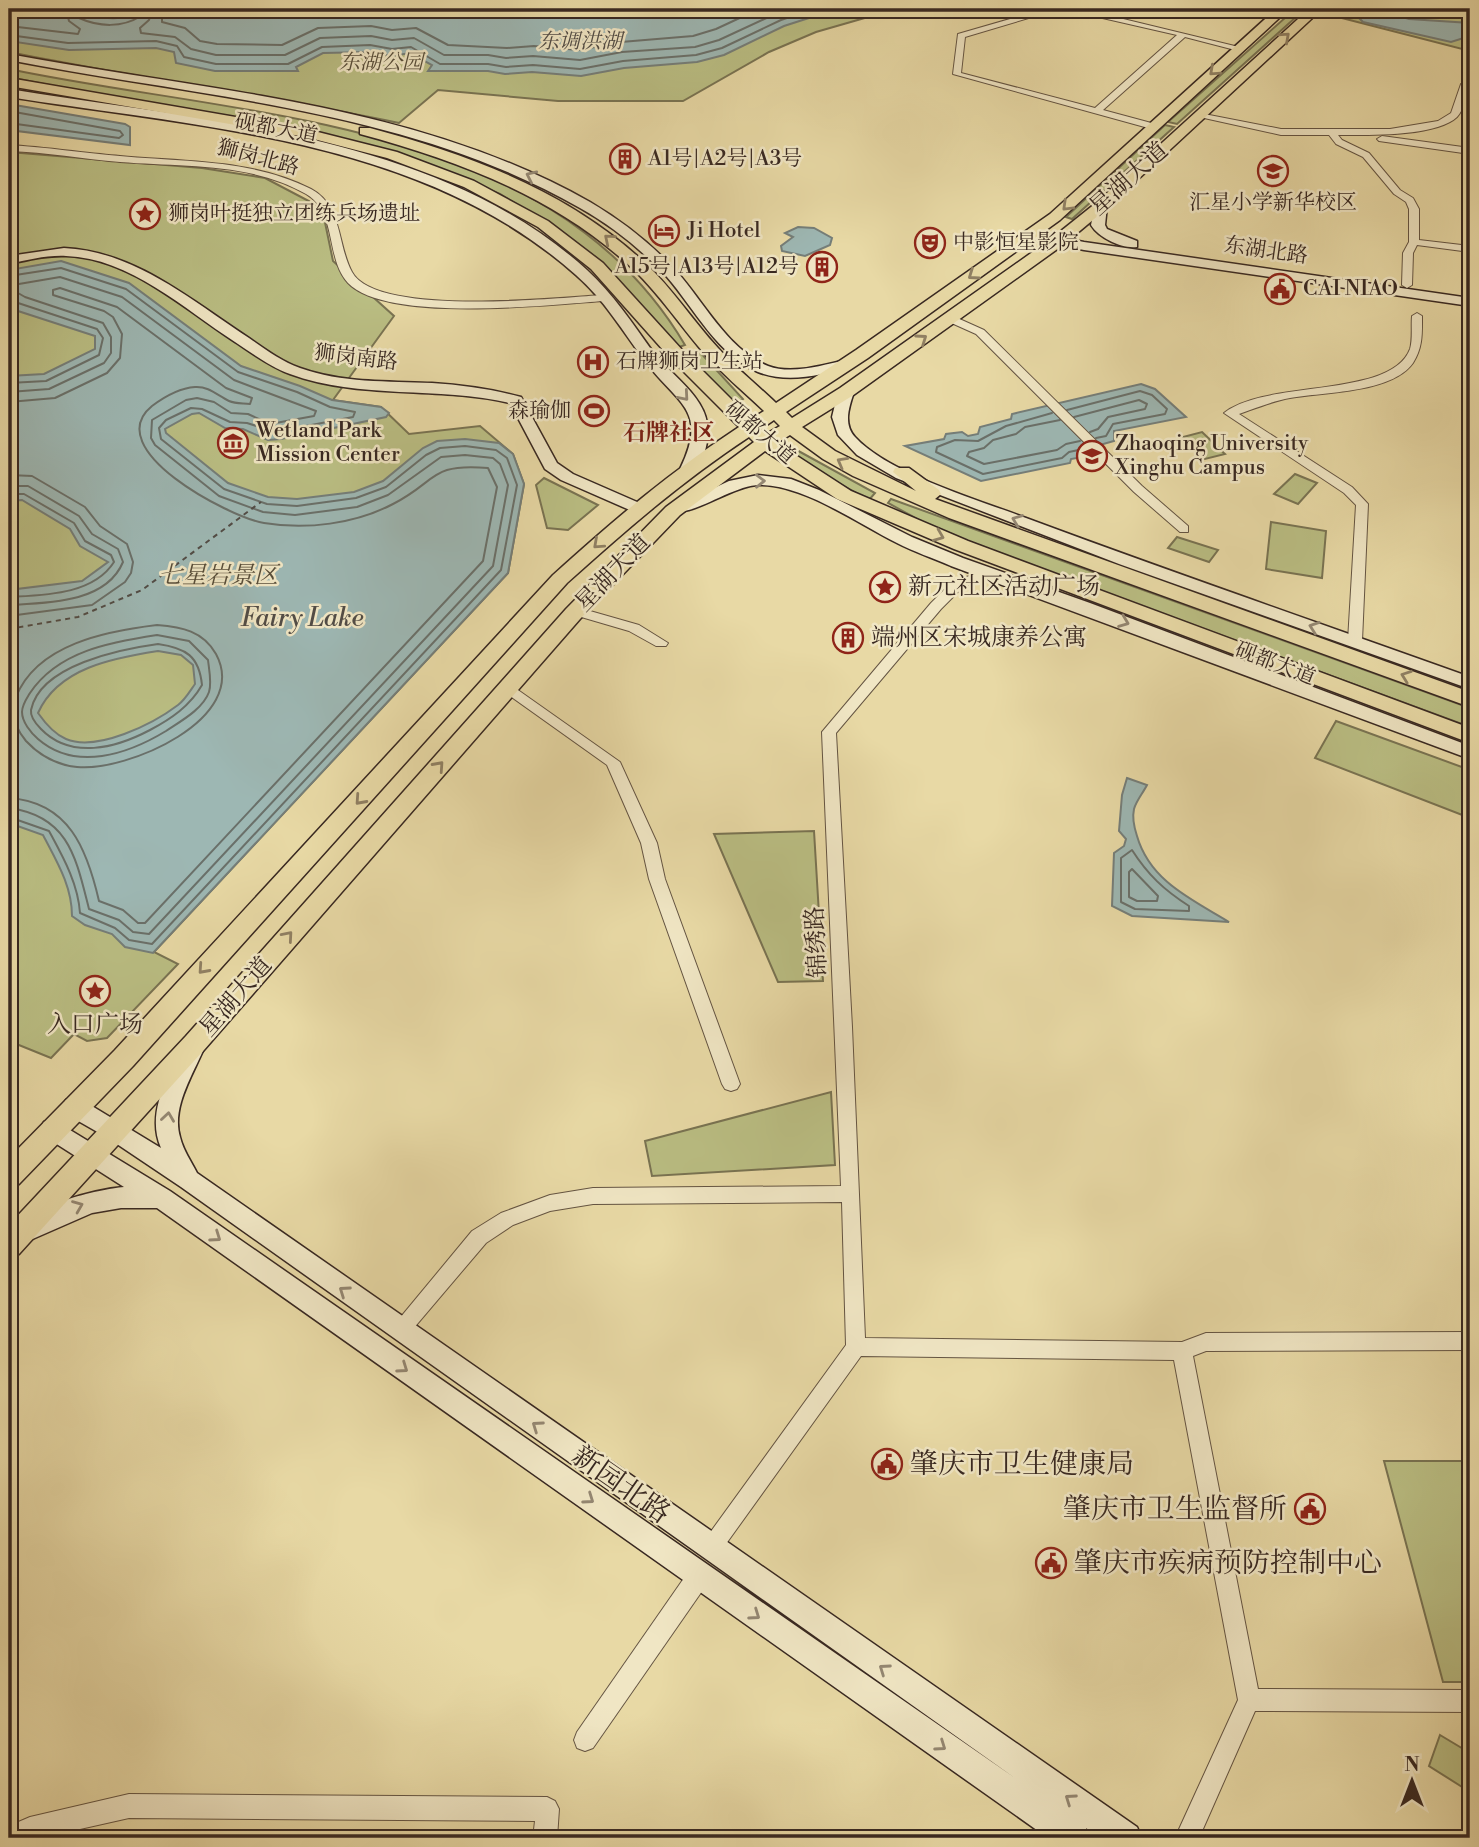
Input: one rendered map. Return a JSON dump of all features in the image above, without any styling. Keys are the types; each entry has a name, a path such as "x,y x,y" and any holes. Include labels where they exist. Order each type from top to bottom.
{"main road":[{"name":"星湖大道","path":"9,1176 124,1058 560,579 643,504 688,469 854,359 1055,217 1283,9"},
{"name":"星湖大道","path":"13,1241 195,1043 576,611 673,511 765,443 846,392 1061,239 1101,206 1316,9"},
{"name":"砚都大道","path":"9,66 349,127 431,149 481,166 539,194 600,231 653,280 701,338 790,428 832,457 900,481 961,515 1470,700"},
{"name":"砚都大道","path":"9,82 276,128 392,155 445,174 543,223 569,243 597,266 678,356 749,428 765,443 814,477 992,566 1470,736"},
{"path":"678,356 701,338"},
{"path":"854,359 888,362"},
{"path":"876,510 883,497 900,481"},
{"path":"643,504 667,502 673,511"},
{"path":"283,883 322,898"}],"street":[{"path":"1152,126 957,74 961,36 1041,12 1072,9 1239,48"},
{"path":"1097,111 1183,34"},
{"path":"9,57 131,81 332,114 414,132 482,155 542,181 609,221 666,268 681,289 754,365 792,373 854,359"},
{"path":"64,78 131,81"},
{"path":"1199,116 1282,132 1390,132 1441,123 1455,114 1464,86"},
{"path":"9,93 78,96"},
{"path":"9,93 256,133 323,147 384,164 474,200 540,240 581,272 698,412 702,439 688,469"},
{"path":"1390,132 1398,142"},
{"path":"1335,133 1470,151"},
{"path":"1335,133 1339,142 1366,155 1397,192 1410,200 1414,209 1414,242 1408,253 1408,285"},
{"name":"獅岗北路","path":"9,148 219,166 310,192 327,211 345,268 353,282 376,294 419,302 452,303 603,298"},
{"path":"1101,206 1098,225 1102,232 1153,253"},
{"name":"东湖北路","path":"1033,233 1470,302"},
{"path":"1414,242 1470,249"},
{"path":"569,243 581,272"},
{"name":"狮岗南路","path":"9,260 72,252 116,265 146,277 274,361 313,376 341,381 478,391 516,400 551,466 567,477 643,504"},
{"name":"东湖北路","path":"1153,253 1470,295"},
{"path":"681,289 701,338"},
{"path":"1355,641 1363,504 1348,490 1230,413 1276,397 1351,386 1392,374 1406,364 1415,349 1417,316"},
{"path":"951,319 980,332 1138,489 1184,529"},
{"path":"627,324 648,340 678,356"},
{"name":"砚都大道","path":"846,392 839,420 845,435 900,481 962,499 1104,553 1470,683"},
{"name":"砚都大道","path":"673,511 735,484 758,480 785,482 813,493 906,541 957,562 992,566 1084,607 1470,753"},
{"path":"1020,537 1104,553"},
{"path":"957,562 959,583 992,566"},
{"name":"锦绣路","path":"856,1347 829,732 936,606 959,583"},
{"path":"576,611 634,628 661,643"},
{"path":"1282,683 1411,715"},
{"path":"508,688 613,762 649,843 657,879 731,1084"},
{"path":"189,1180 167,1135 166,1122 172,1097 195,1043"},
{"name":"新园北路","path":"74,1107 116,1131 189,1180 1126,1838"},
{"name":"新园北路","path":"52,1129 161,1198 1074,1838"},
{"path":"400,1330 479,1237 507,1219 550,1203 593,1196 850,1194"},
{"path":"13,1241 72,1208 100,1198 161,1198"},
{"path":"256,1265 254,1253 262,1245 274,1242"},
{"path":"711,1548 856,1347 1182,1351 1206,1342 1470,1341"},
{"path":"1182,1351 1250,1700 1187,1838"},
{"path":"585,1740 699,1576"},
{"path":"1250,1700 1470,1701"},
{"path":"9,1838 30,1829 129,1806 156,1806 547,1809 545,1838"}],"green space":[{"name":"东调洪湖","path":"9,9 896,9 816,32 769,52 683,101 558,101 438,90 399,123 9,52"},
{"path":"1295,9 1305,9 1177,124 1168,122"},
{"path":"1342,9 1470,11 1470,48 1466,50 1334,16"},
{"path":"9,69 289,117 383,139 473,170 555,212 626,269 685,345 679,347 562,232 500,194 407,156 9,77"},
{"path":"1165,125 1174,127 1072,219 1066,217"},
{"name":"Fairy Lake","path":"9,152 202,168 265,178 322,208 333,261 394,316 333,400 381,407 409,434 480,426 513,454 524,484 508,573 154,952 178,964 107,1038 87,1041 74,1034 51,1058 9,1041"},
{"path":"698,350 743,399 735,405 687,355"},
{"path":"1202,432 1225,454 1205,459 1183,437"},
{"path":"793,448 875,493 869,500 785,453"},
{"path":"1295,474 1317,483 1298,504 1274,494"},
{"path":"544,478 598,505 568,530 547,528 536,485"},
{"path":"891,499 1470,708 1470,727 943,533 888,503"},
{"path":"1271,522 1326,531 1322,578 1266,569"},
{"path":"1177,537 1218,550 1209,562 1168,548"},
{"path":"1336,721 1470,770 1470,818 1315,758"},
{"path":"814,831 823,981 778,982 714,834"},
{"path":"831,1092 835,1165 652,1176 645,1141"},
{"path":"1384,1461 1470,1461 1470,1682 1443,1682"},
{"path":"1440,1735 1470,1753 1470,1792 1429,1766"}],"water":[{"name":"东调洪湖","path":"9,9 64,9 121,18 138,9 837,9 784,26 724,55 697,62 624,68 581,76 532,72 505,74 488,71 428,71 432,65 410,53 392,56 370,52 323,53 296,67 298,71 215,71 176,63 174,52 156,48 69,50 9,41"},
{"path":"1376,9 1409,19 1470,23 1470,36 1451,42 1363,22 1355,14"},
{"path":"9,104 125,124 130,127 130,145 9,130"},
{"path":"798,227 814,228 832,238 830,245 805,256 782,251 781,246 793,237 785,233"},
{"name":"Fairy Lake","path":"61,261 129,283 241,366 332,400 381,407 389,413 386,417 268,440 243,429 225,428 199,413 165,429 166,433 228,483 268,497 297,499 354,492 383,481 423,448 437,441 465,439 499,443 513,454 524,484 508,573 153,953 125,947 112,934 85,925 72,916 67,884 43,835 9,823 9,590 82,581 108,562 80,546 70,529 22,500 9,501 9,376 44,374 95,349 95,336 9,306 9,270","holes":["158,651 181,655 193,665 195,684 181,703 140,728 108,739 79,742 66,739 54,731 38,713 59,685 89,668 123,657"]},
{"path":"1141,384 1155,389 1186,417 1114,431 1114,441 1096,446 1103,453 1071,459 1070,463 981,481 905,446 944,439 946,434 978,434 980,427 1011,419 1012,414"},
{"path":"1127,778 1147,785 1135,806 1133,819 1143,852 1152,865 1162,877 1187,897 1229,922 1132,916 1112,906 1114,853 1124,846 1126,839 1119,831 1122,795"}],"ferry route":[{"path":"9,629 78,617 142,590 261,502"}],"place":[{"name":"A1号|A2号|A3号","path":"625,159"},
{"name":"汇星小学新华校区","path":"1273,171"},
{"name":"狮岗叶挺独立团练兵场遗址","path":"145,214"},
{"name":"Ji Hotel","path":"664,231"},
{"name":"中影恒星影院","path":"930,243"},
{"name":"A15号|A13号|A12号","path":"822,267"},
{"name":"CAI NIAO","path":"1280,289"},
{"name":"石牌狮岗卫生站","path":"593,362"},
{"name":"森瑜伽","path":"594,411"},
{"name":"Wetland Park Mission Center","path":"233,443"},
{"name":"Zhaoqing University Xinghu Campus","path":"1092,456"},
{"name":"新元社区活动广场","path":"885,587"},
{"name":"端州区宋城康养公寓","path":"848,638"},
{"name":"入口广场","path":"95,991"},
{"name":"肇庆市卫生健康局","path":"887,1464"},
{"name":"肇庆市卫生监督所","path":"1310,1509"},
{"name":"肇庆市疾病预防控制中心","path":"1051,1563"}],"district":[{"name":"石牌社区","path":"669,433"}],"park label":[{"name":"东湖公园","path":"381,63"},
{"name":"七星岩景区","path":"218,576"}]}
